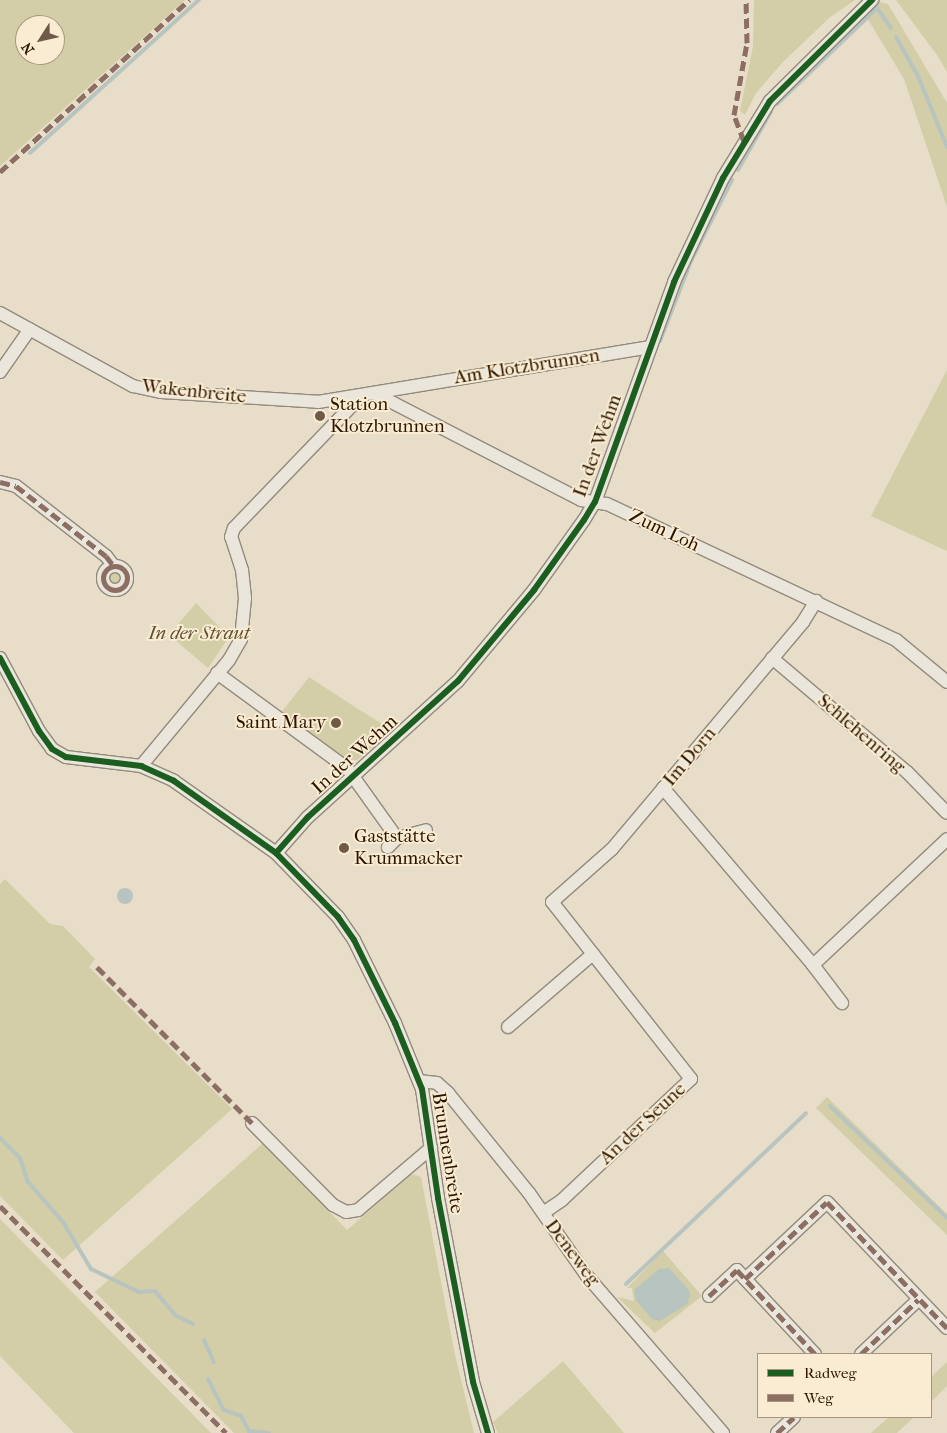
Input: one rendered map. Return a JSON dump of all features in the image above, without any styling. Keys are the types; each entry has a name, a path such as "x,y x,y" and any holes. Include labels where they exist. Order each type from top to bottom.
{"street":[{"name":"In der Wehm","path":"276,853 353,776 431,708 487,649 549,571 595,502 650,347 698,230 756,122 789,81 872,0"},
{"name":"Wakenbreite","path":"0,313 133,386 161,392 318,402 360,398 374,393"},
{"path":"0,372 30,329"},
{"name":"Am Klotzbrunnen","path":"374,393 650,347"},
{"name":"Zum Loh","path":"374,393 581,500 606,504 816,601 902,644 947,682"},
{"path":"141,766 236,650 245,614 244,585 231,533 268,490 360,398"},
{"path":"0,482 16,486 106,556 113,565"},
{"name":"Im Dorn","path":"552,902 612,849 772,658 816,601"},
{"name":"Brunnenbreite","path":"0,658 39,731 52,749 71,758 141,766 174,782 276,853 338,917 354,940 419,1081 438,1198 479,1407 488,1433"},
{"name":"Schlehenring","path":"772,658 907,772 947,813"},
{"path":"217,673 347,768 392,842 426,830"},
{"path":"663,788 813,965 842,1003"},
{"path":"813,965 947,839"},
{"name":"An der Seune","path":"543,1213 562,1200 691,1079 552,902"},
{"path":"508,1026 593,954"},
{"name":"Deneweg","path":"419,1081 437,1083 448,1093 543,1213 587,1276 723,1433"},
{"path":"252,1123 333,1205 346,1212 358,1210 431,1148"},
{"path":"745,1279 827,1202 918,1300 947,1328"},
{"path":"709,1296 737,1270 814,1353"},
{"path":"862,1353 918,1300"},
{"path":"777,1433 793,1418"}],"green space":[{"path":"0,0 185,0 0,166"},
{"path":"754,0 855,0 829,18 783,62 756,93 745,115 740,111 753,46"},
{"path":"896,0 947,0 947,72 937,55"},
{"path":"879,2 888,4 947,103 947,207 904,79 866,16"},
{"path":"947,370 947,551 871,516"},
{"path":"114,571 119,573 121,578 119,583 114,585 109,583 107,578 109,573"},
{"name":"In der Straut","path":"196,603 229,637 208,668 169,635"},
{"name":"Saint Mary","path":"309,677 392,730 357,760 344,760 281,713"},
{"path":"5,879 50,924 63,926 95,959 89,967 232,1109 63,1260 0,1196 0,884"},
{"path":"827,1097 947,1214 947,1235 816,1108"},
{"path":"263,1143 347,1230 411,1174 421,1177 455,1355 474,1433 234,1433 95,1292"},
{"path":"0,1219 211,1433 74,1433 0,1356"},
{"path":"663,1251 702,1296 655,1333 617,1297 634,1301 632,1288 627,1288"},
{"path":"563,1361 624,1433 498,1433 493,1422"},
{"path":"947,1362 947,1386 932,1401 932,1376"},
{"path":"888,1418 913,1418 897,1433 871,1433"}],"shaded area":[{"path":"125,888 133,896 125,904 117,896"},
{"path":"669,1268 689,1290 690,1297 687,1304 660,1321 652,1319 636,1300 634,1290 659,1269"}],"waterway":[{"path":"30,153 199,0"},
{"path":"777,104 877,8 891,28"},
{"path":"896,37 918,76 947,147"},
{"path":"738,170 771,112"},
{"path":"660,341 691,261 732,180"},
{"path":"830,1106 947,1218"},
{"path":"626,1284 806,1113"},
{"path":"0,1138 20,1158 28,1182 63,1222 91,1269 139,1292 155,1291 175,1315 193,1324"},
{"path":"204,1340 214,1362"},
{"path":"208,1379 224,1410 241,1416 249,1431 269,1433"}],"marked path":[{"path":"0,172 189,0"},
{"path":"744,141 734,115 747,43 746,0"},
{"path":"0,482 16,486 106,556 113,565"},
{"path":"115,566 124,569 127,578 124,587 115,590 106,587 103,578 106,569 115,566"},
{"path":"97,967 252,1123"},
{"path":"814,1353 745,1279 827,1202 947,1328"},
{"path":"0,1206 226,1433"},
{"path":"709,1296 737,1270 745,1279"},
{"path":"862,1353 918,1300"},
{"path":"777,1433 793,1418"}],"cycle path":[{"path":"276,853 308,817 458,681 534,590 584,520 595,502 674,282 723,178 770,101 872,0"},
{"path":"0,658 39,731 52,749 66,757 141,766 174,781 276,853 338,917 354,940 395,1023 422,1089 438,1198 473,1382 488,1433"}],"place":[{"name":"Station Klotzbrunnen","path":"320,416"},
{"name":"Saint Mary","path":"336,723"},
{"name":"Gaststätte Krummacker","path":"344,848"}]}
